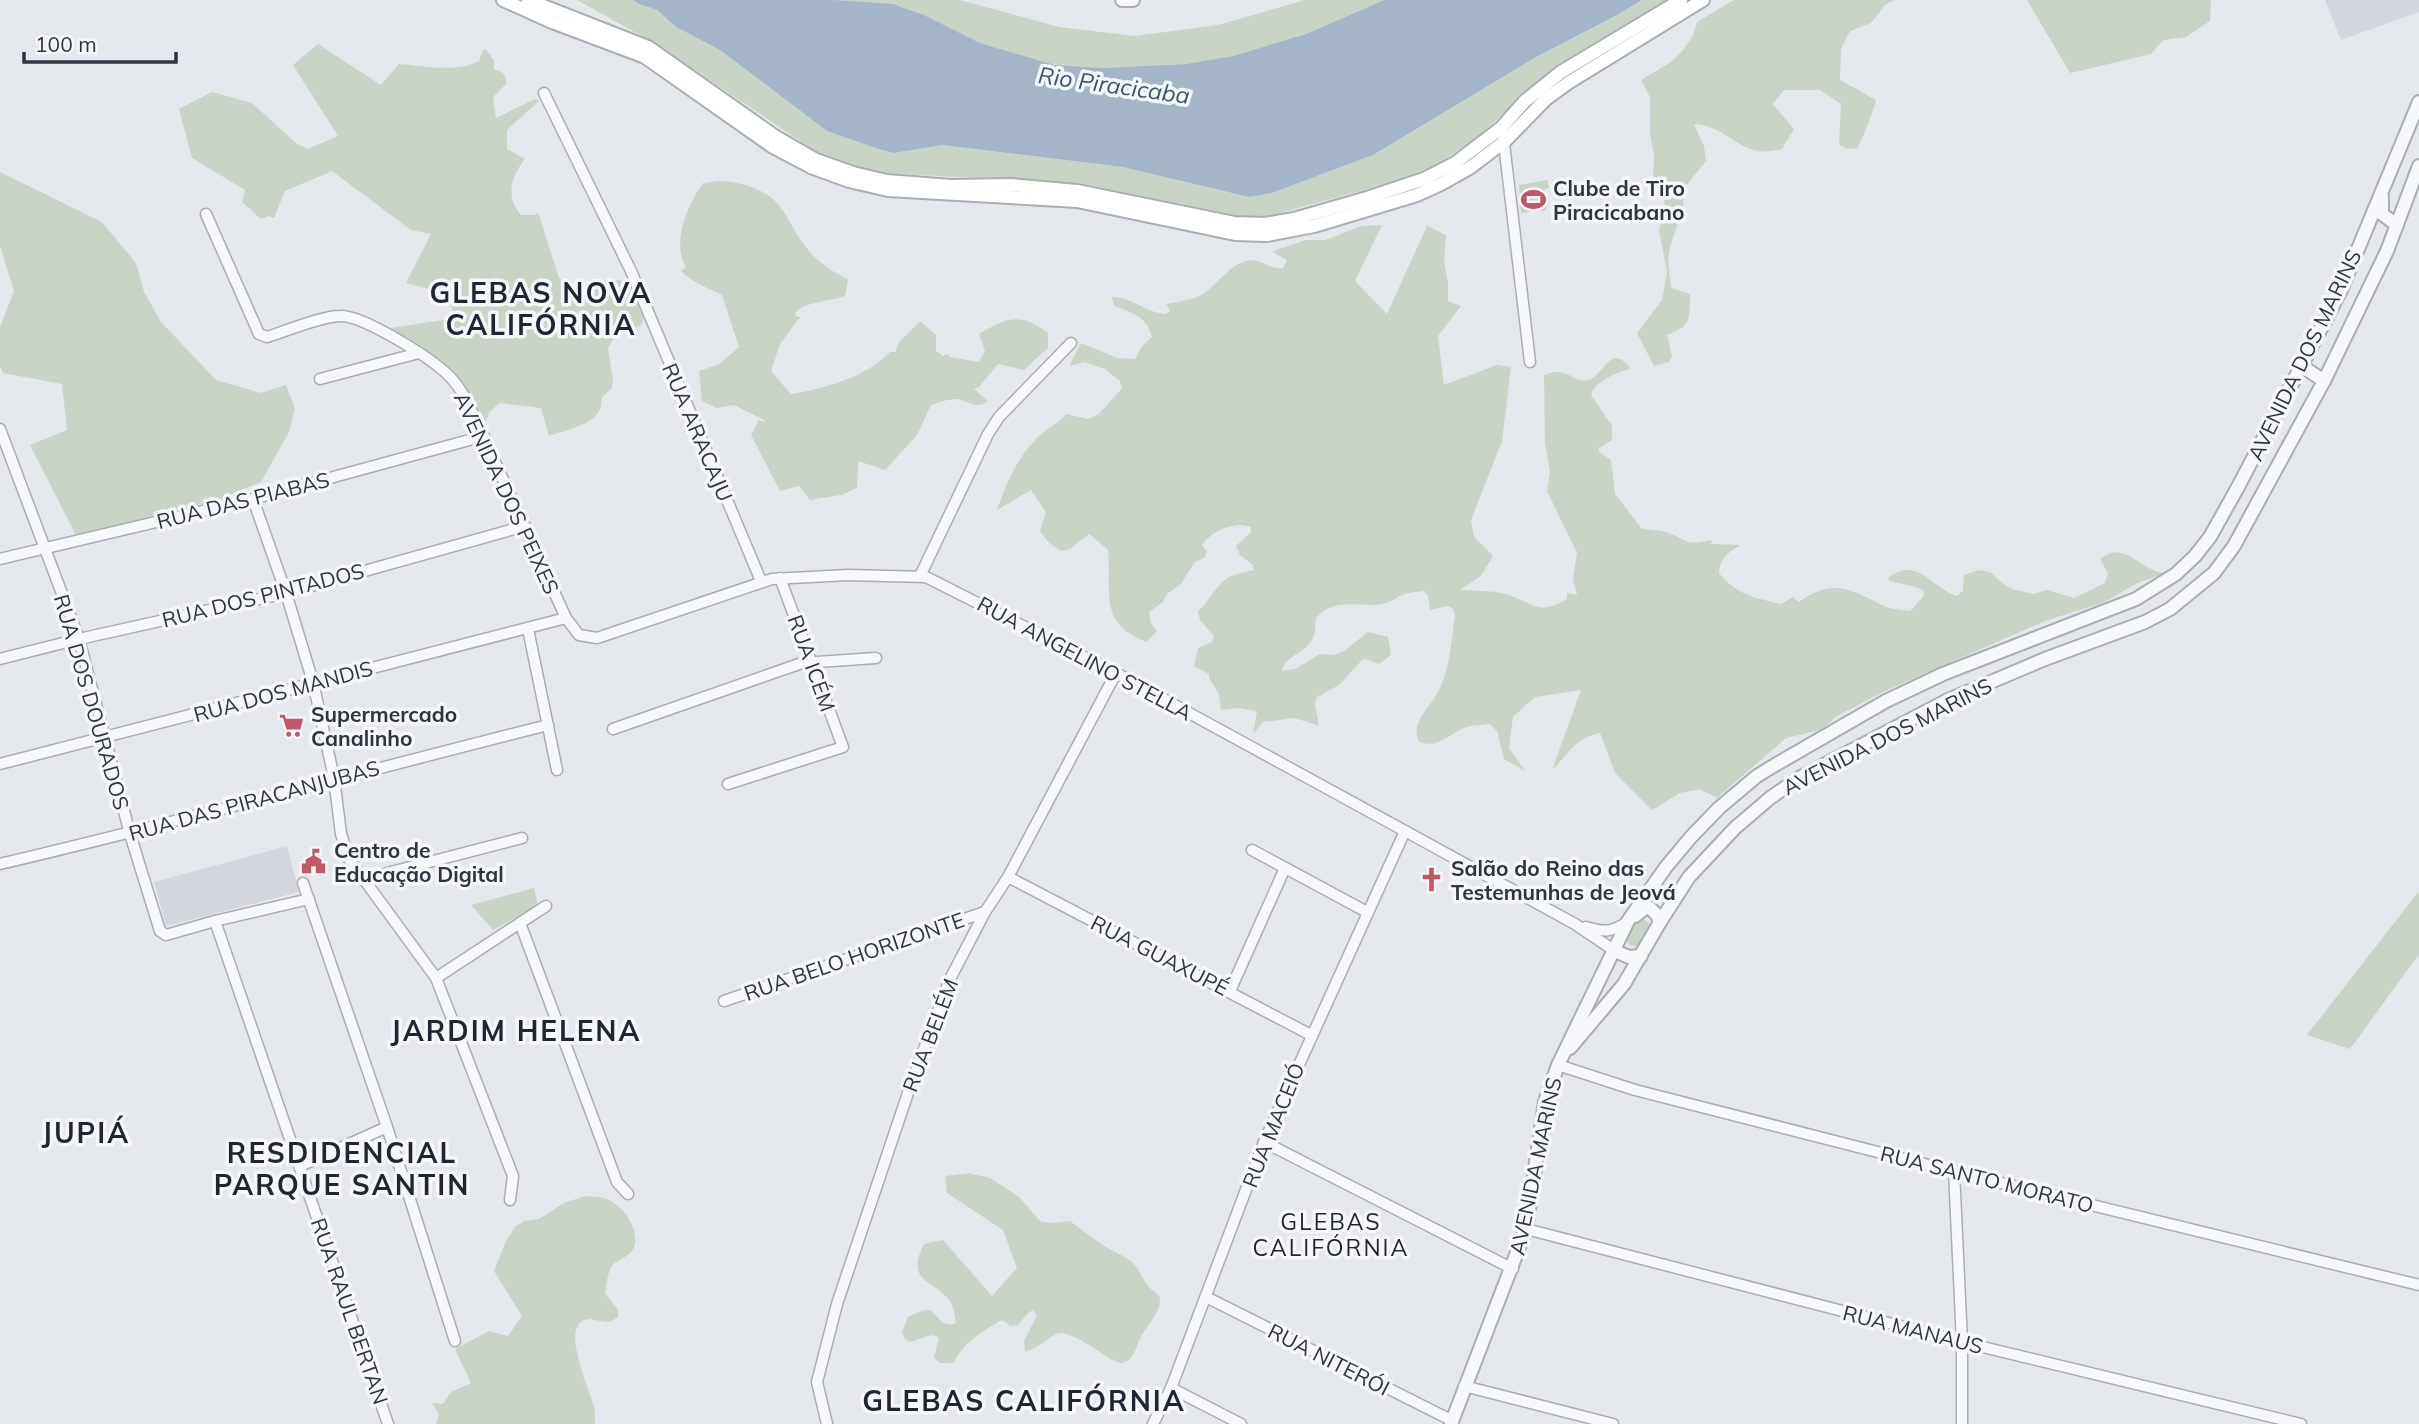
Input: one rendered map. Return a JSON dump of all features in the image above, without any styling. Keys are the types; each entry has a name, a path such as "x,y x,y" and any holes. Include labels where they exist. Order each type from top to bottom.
{"main road":[{"path":"503,0 552,22 645,57 772,148 811,167 849,181 888,190 1077,201 1223,232 1267,235 1314,226 1417,195 1471,167 1505,141 1546,99 1568,83 1703,0"},
{"path":"528,0 648,47 776,137 816,160 853,173 887,181 951,186 1011,185 1077,191 1234,223 1265,224 1313,214 1424,179 1455,163 1501,128 1525,101 1562,72 1681,0"}],"street":[{"path":"1122,0 1133,0"},
{"name":"RUA ARACAJU","path":"544,93 631,271 761,581"},
{"name":"AVENIDA DOS MARINS","path":"1558,1065 1628,921 1665,867 1690,837 1737,792 1766,770 1886,701 1943,674 2136,599 2176,574 2210,537 2302,366 2358,252 2419,102"},
{"path":"1501,128 1505,141 1530,362"},
{"name":"AVENIDA DOS MARINS","path":"1558,1065 1603,1006 1624,984 1689,877 1770,798 1799,778 1948,700 2045,659 2145,622 2170,609 2214,573 2234,546 2325,381 2397,225 2419,166"},
{"path":"2385,183 2381,202 2382,214 2397,225"},
{"name":"AVENIDA DOS PEIXES","path":"206,214 259,334 267,337 341,316 361,320 419,353 448,375 464,395 484,436 566,618"},
{"path":"2320,330 2343,343"},
{"path":"920,576 999,416 1071,343"},
{"path":"320,379 419,353"},
{"path":"2302,366 2325,381"},
{"name":"RUA DOS DOURADOS","path":"0,429 79,639 130,834 160,931 166,936 215,920"},
{"name":"RUA DAS PIABAS","path":"0,559 253,499 484,436"},
{"path":"253,499 313,682 334,779 341,834 349,859 436,978 513,1176 510,1200"},
{"name":"RUA DOS PINTADOS","path":"0,659 286,593 525,526"},
{"name":"RUA ANGELINO STELLA","path":"566,618 579,635 597,638 761,581 848,575 920,576 936,581 1116,673 1575,924"},
{"name":"RUA ICÉM","path":"728,784 843,747 780,578"},
{"name":"RUA DOS MANDIS","path":"0,764 566,618"},
{"path":"528,629 557,770"},
{"path":"613,729 802,663 876,658"},
{"name":"RUA BELÉM","path":"827,1424 817,1382 837,1304 910,1087 950,979 985,912 1008,877 1116,673"},
{"name":"RUA DAS PIRACANJUBAS","path":"0,864 130,834 548,725"},
{"name":"RUA MACEIÓ","path":"1153,1424 1171,1388 1264,1142 1405,831"},
{"path":"364,879 522,838"},
{"path":"1252,850 1367,912"},
{"path":"1230,991 1285,868"},
{"name":"RUA GUAXUPÉ","path":"1008,877 1311,1035"},
{"path":"303,883 387,1127 455,1341"},
{"path":"215,920 309,899"},
{"path":"436,978 545,906"},
{"path":"1575,924 1605,932 1614,931 1646,908 1650,908 1657,915 1660,922"},
{"name":"RUA BELO HORIZONTE","path":"724,1001 985,912"},
{"name":"RUA RAUL BERTAN","path":"215,920 388,1424"},
{"path":"520,923 617,1182 628,1194"},
{"path":"1575,924 1615,951 1629,957 1642,956"},
{"name":"RUA SANTO MORATO","path":"1558,1065 1635,1090 2419,1285"},
{"name":"AVENIDA MARINS","path":"1452,1422 1464,1386 1513,1269 1526,1229 1545,1102 1558,1065"},
{"path":"300,1166 387,1127"},
{"path":"1264,1142 1513,1269"},
{"path":"1954,1171 1962,1342 1962,1424"},
{"name":"RUA MANAUS","path":"1526,1229 1962,1342 2301,1424"},
{"name":"RUA NITERÓI","path":"1206,1297 1452,1422"},
{"path":"1464,1386 1613,1424"},
{"path":"1171,1388 1241,1424"}],"shaded area":[{"path":"2325,0 2419,0 2419,12 2341,40"},
{"path":"287,846 299,892 166,926 154,882"}],"green space":[{"path":"577,0 633,0 657,10 676,27 720,50 827,131 894,153 942,145 1123,167 1249,197 1272,193 1373,155 1536,57 1642,0 1671,0 1521,97 1478,137 1422,174 1262,218 1232,217 1075,184 886,173 852,166 818,153 654,43"},
{"path":"834,0 960,0 1059,27 1135,36 1218,25 1305,0 1384,0 1306,34 1233,56 1186,64 1103,68 1055,65 980,43 924,15 899,6"},
{"path":"1734,0 1894,0 1885,5 1871,23 1850,31 1841,49 1840,80 1876,100 1857,148 1848,149 1839,145 1841,104 1820,90 1784,90 1773,104 1794,129 1782,149 1755,150 1717,130 1694,124 1704,146 1706,161 1684,188 1683,208 1668,260 1671,288 1690,294 1689,316 1685,325 1667,335 1672,356 1669,362 1654,366 1637,333 1662,300 1667,272 1659,230 1665,206 1653,182 1650,97 1641,80 1671,62 1683,50 1693,36 1697,22"},
{"path":"2027,0 2211,0 2210,21 2186,37 2163,40 2151,54 2070,73"},
{"path":"318,44 381,85 399,64 460,67 479,61 486,49 494,61 494,70 502,72 506,77 506,84 493,97 496,118 535,99 539,101 507,130 507,149 525,159 513,179 512,194 516,208 521,215 536,215 538,212 559,278 569,284 585,287 611,279 624,282 639,298 644,312 641,325 617,333 608,348 613,382 611,389 601,398 601,407 591,420 549,436 541,408 500,403 490,411 485,423 455,374 391,328 456,318 445,293 406,283 431,234 411,230 332,171 285,191 274,218 269,216 261,219 242,202 245,190 192,158 179,109 212,92 252,103 297,144 308,149 338,136 293,65"},
{"path":"0,172 102,222 136,263 144,292 161,322 216,380 261,393 286,385 295,408 289,432 261,482 220,499 77,537 30,445 67,430 62,384 3,373 0,366 0,327 14,291 0,246"},
{"name":"Clube de Tiro Piracicabano","path":"1547,180 1549,187 1544,190 1546,210 1521,213 1519,185"},
{"path":"719,181 745,185 770,197 782,209 813,256 848,279 845,296 812,303 795,313 796,317 800,317 780,344 771,371 791,394 817,389 857,375 890,352 895,352 899,342 920,321 936,335 936,351 943,356 948,354 950,357 979,362 985,351 979,334 1014,319 1030,322 1048,333 1048,348 1024,370 998,364 979,387 974,389 988,401 983,404 975,405 955,399 931,405 917,435 885,470 858,461 857,488 841,495 810,500 799,486 780,491 751,435 759,420 765,422 764,420 734,405 717,408 702,401 699,371 719,364 739,347 722,295 695,282 681,271 686,267 680,246 687,213 703,183"},
{"path":"1382,225 1355,281 1387,314 1427,226 1446,235 1444,260 1448,301 1461,306 1438,336 1444,385 1497,365 1511,367 1502,441 1471,520 1474,537 1493,556 1481,576 1460,590 1500,593 1541,607 1567,599 1567,593 1577,595 1573,579 1577,553 1547,491 1550,472 1545,443 1544,375 1559,372 1578,380 1588,380 1614,358 1621,359 1631,368 1602,381 1591,395 1612,426 1612,440 1599,448 1599,452 1611,460 1615,494 1642,529 1666,532 1688,542 1712,540 1711,544 1740,545 1725,556 1719,573 1747,594 1781,604 1793,597 1799,602 1822,590 1841,588 1888,607 1910,611 1923,597 1924,591 1890,581 1888,578 1908,570 1917,572 1957,596 1963,591 1964,575 1979,570 1990,572 2012,589 2033,594 2047,590 2074,598 2105,583 2108,573 2100,559 2113,553 2125,554 2164,574 2137,583 2105,602 2045,621 1883,692 1837,716 1821,730 1786,738 1717,798 1700,789 1680,793 1652,810 1615,773 1600,733 1578,743 1552,770 1581,690 1535,697 1513,717 1509,748 1525,771 1504,759 1497,731 1490,724 1461,729 1431,744 1419,741 1418,723 1440,688 1447,669 1455,616 1453,609 1448,606 1430,610 1428,596 1424,591 1405,594 1379,604 1333,606 1325,610 1316,619 1312,640 1286,662 1282,671 1295,669 1320,654 1333,655 1344,651 1368,632 1388,637 1391,655 1379,664 1362,660 1339,685 1317,697 1315,704 1319,726 1295,718 1263,722 1253,734 1257,711 1238,708 1221,710 1219,694 1209,674 1194,666 1198,648 1212,642 1214,636 1200,620 1198,611 1226,579 1254,570 1253,565 1240,555 1236,546 1251,532 1251,527 1231,526 1206,540 1202,545 1207,551 1205,557 1194,563 1181,584 1149,612 1151,624 1157,631 1147,642 1131,635 1120,626 1114,616 1110,605 1108,550 1089,534 1070,549 1061,551 1049,543 1040,531 1046,512 1031,490 997,510 1013,472 1037,438 1067,414 1088,419 1099,414 1122,388 1120,381 1105,369 1085,362 1069,366 1081,343 1117,358 1135,359 1141,347 1152,337 1143,320 1114,306 1112,297 1166,314 1170,311 1166,304 1203,294 1240,263 1251,260 1283,268 1287,260 1273,251 1306,240 1326,240 1361,226"},
{"path":"534,888 538,906 493,930 471,905"},
{"path":"2419,891 2419,954 2350,1049 2307,1035"},
{"path":"1642,918 1650,924 1650,930 1639,947 1630,945 1627,942 1629,931 1635,922"},
{"path":"969,1173 990,1178 1019,1197 1040,1221 1070,1221 1135,1265 1148,1285 1158,1294 1160,1304 1133,1355 1127,1361 1119,1363 1078,1339 1062,1333 1025,1351 1024,1341 1037,1315 1033,1310 1018,1325 1011,1326 1002,1320 981,1333 962,1349 954,1363 939,1363 934,1357 939,1337 931,1335 910,1342 905,1339 902,1332 908,1317 923,1311 933,1312 945,1324 956,1323 950,1301 919,1274 919,1257 924,1244 943,1240 992,1296 1017,1268 1003,1230 947,1193 945,1176"},
{"path":"585,1196 604,1198 618,1206 628,1217 635,1237 634,1248 615,1263 608,1276 605,1293 618,1310 618,1317 608,1322 585,1320 577,1328 577,1350 594,1407 595,1424 436,1424 439,1414 432,1403 443,1404 451,1392 471,1383 455,1349 489,1331 508,1336 522,1316 494,1271 515,1227 524,1221 539,1219 564,1203"}],"water":[{"name":"Rio Piracicaba","path":"633,0 834,0 893,4 924,15 980,43 1055,65 1103,68 1186,64 1233,56 1306,34 1384,0 1642,0 1536,57 1373,155 1272,193 1249,197 1123,167 942,145 894,153 879,149 827,131 720,50 676,27 657,10"}],"place":[{"name":"Clube de Tiro Piracicabano","path":"1533,200"},
{"name":"Supermercado Canalinho","path":"291,726"},
{"name":"Centro de Educação Digital","path":"314,862"},
{"name":"Salão do Reino das Testemunhas de Jeová","path":"1431,880"}],"district":[{"name":"GLEBAS NOVA CALIFÓRNIA","path":"541,308"},
{"name":"JARDIM HELENA","path":"516,1030"},
{"name":"JUPIÁ","path":"86,1132"},
{"name":"RESDIDENCIAL PARQUE SANTIN","path":"342,1168"},
{"name":"GLEBAS CALIFÓRNIA","path":"1331,1234"},
{"name":"GLEBAS CALIFÓRNIA","path":"1024,1400"}]}
